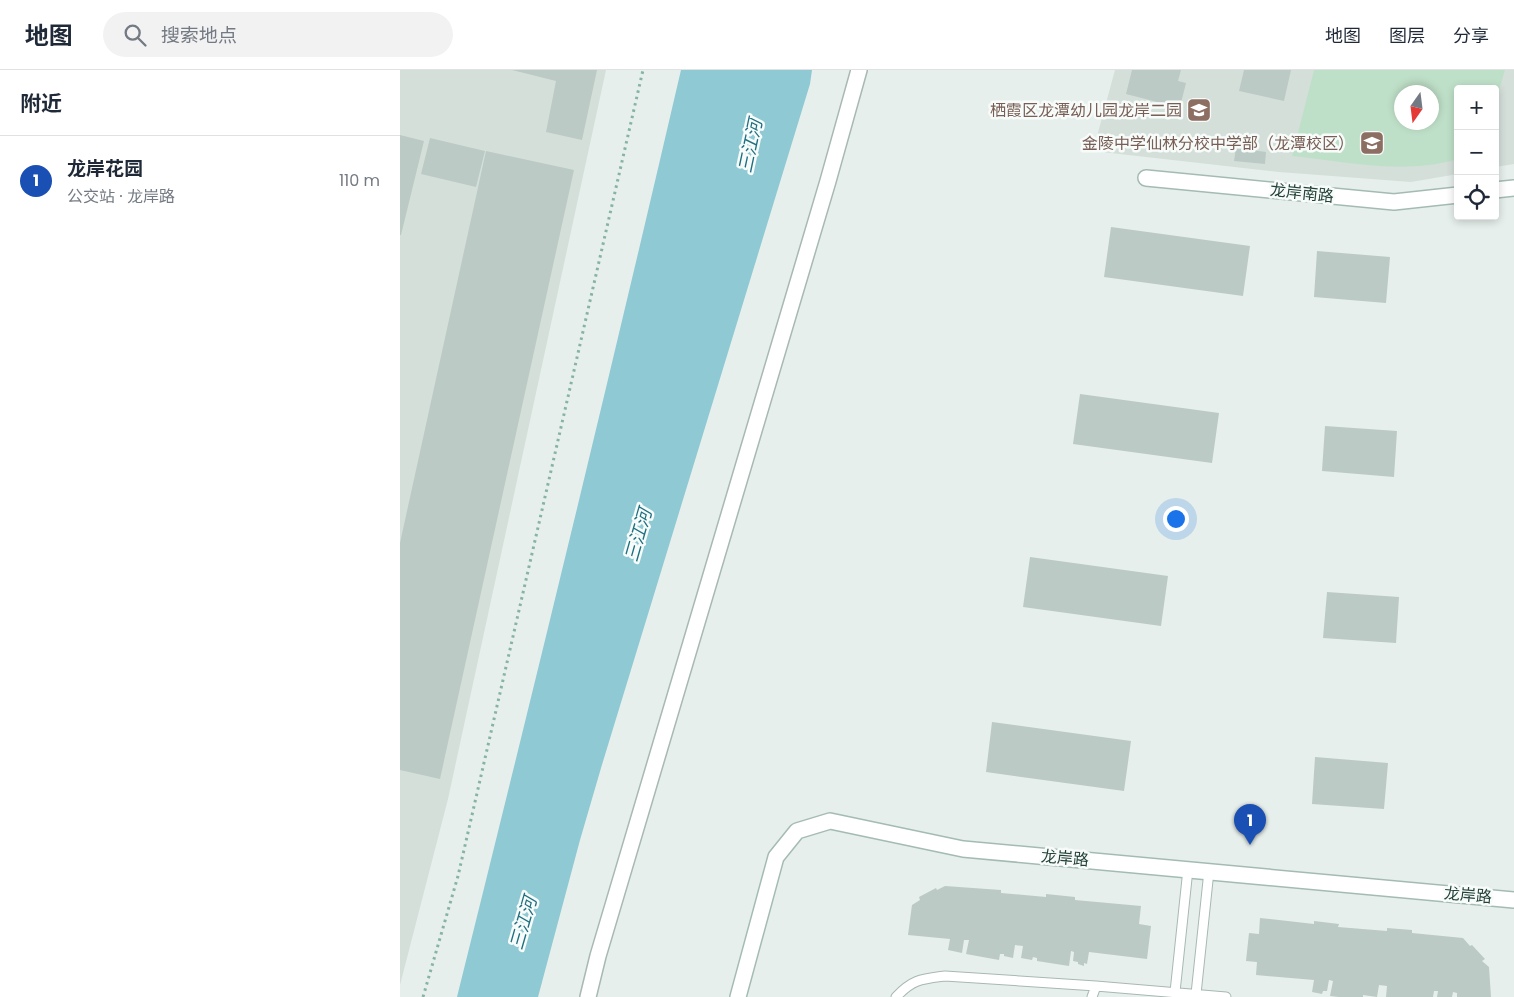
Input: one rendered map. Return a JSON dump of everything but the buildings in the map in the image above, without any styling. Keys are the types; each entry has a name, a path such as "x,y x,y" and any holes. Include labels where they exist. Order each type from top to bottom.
{"street":[{"path":"588,997 598,956 812,237 859,70"},
{"name":"龙岸南路","path":"1146,178 1394,202 1454,195"},
{"path":"1499,190 1514,188"},
{"name":"龙岸路","path":"738,997 776,857 797,831 830,821 963,849 1514,900"}],"lane":[{"path":"1175,992 1188,870"},
{"path":"1196,994 1209,871"},
{"path":"896,997 908,985 924,979 945,976 1226,997"},
{"path":"1092,997 1096,986"}],"path":[{"path":"423,997 462,857 643,70"}],"shaded area":[{"path":"400,70 606,70 448,799 400,985"},
{"path":"1115,70 1514,70 1514,164 1499,166 1499,85 1454,85 1454,175 1411,182 1279,172 1093,151"}],"green space":[{"name":"金陵中学仙林分校中学部（龙潭校区）","path":"1314,70 1505,70 1499,90 1499,85 1454,85 1454,160 1438,164 1396,167 1292,156"}],"water":[{"name":"三江河","path":"681,70 812,70 810,84 601,768 538,997 457,997 571,534"}],"place":[{"name":"栖霞区龙潭幼儿园龙岸二园","path":"1199,110"},
{"name":"金陵中学仙林分校中学部（龙潭校区）","path":"1372,143"},
{"name":"龙岸花园","path":"1250,845"}]}
